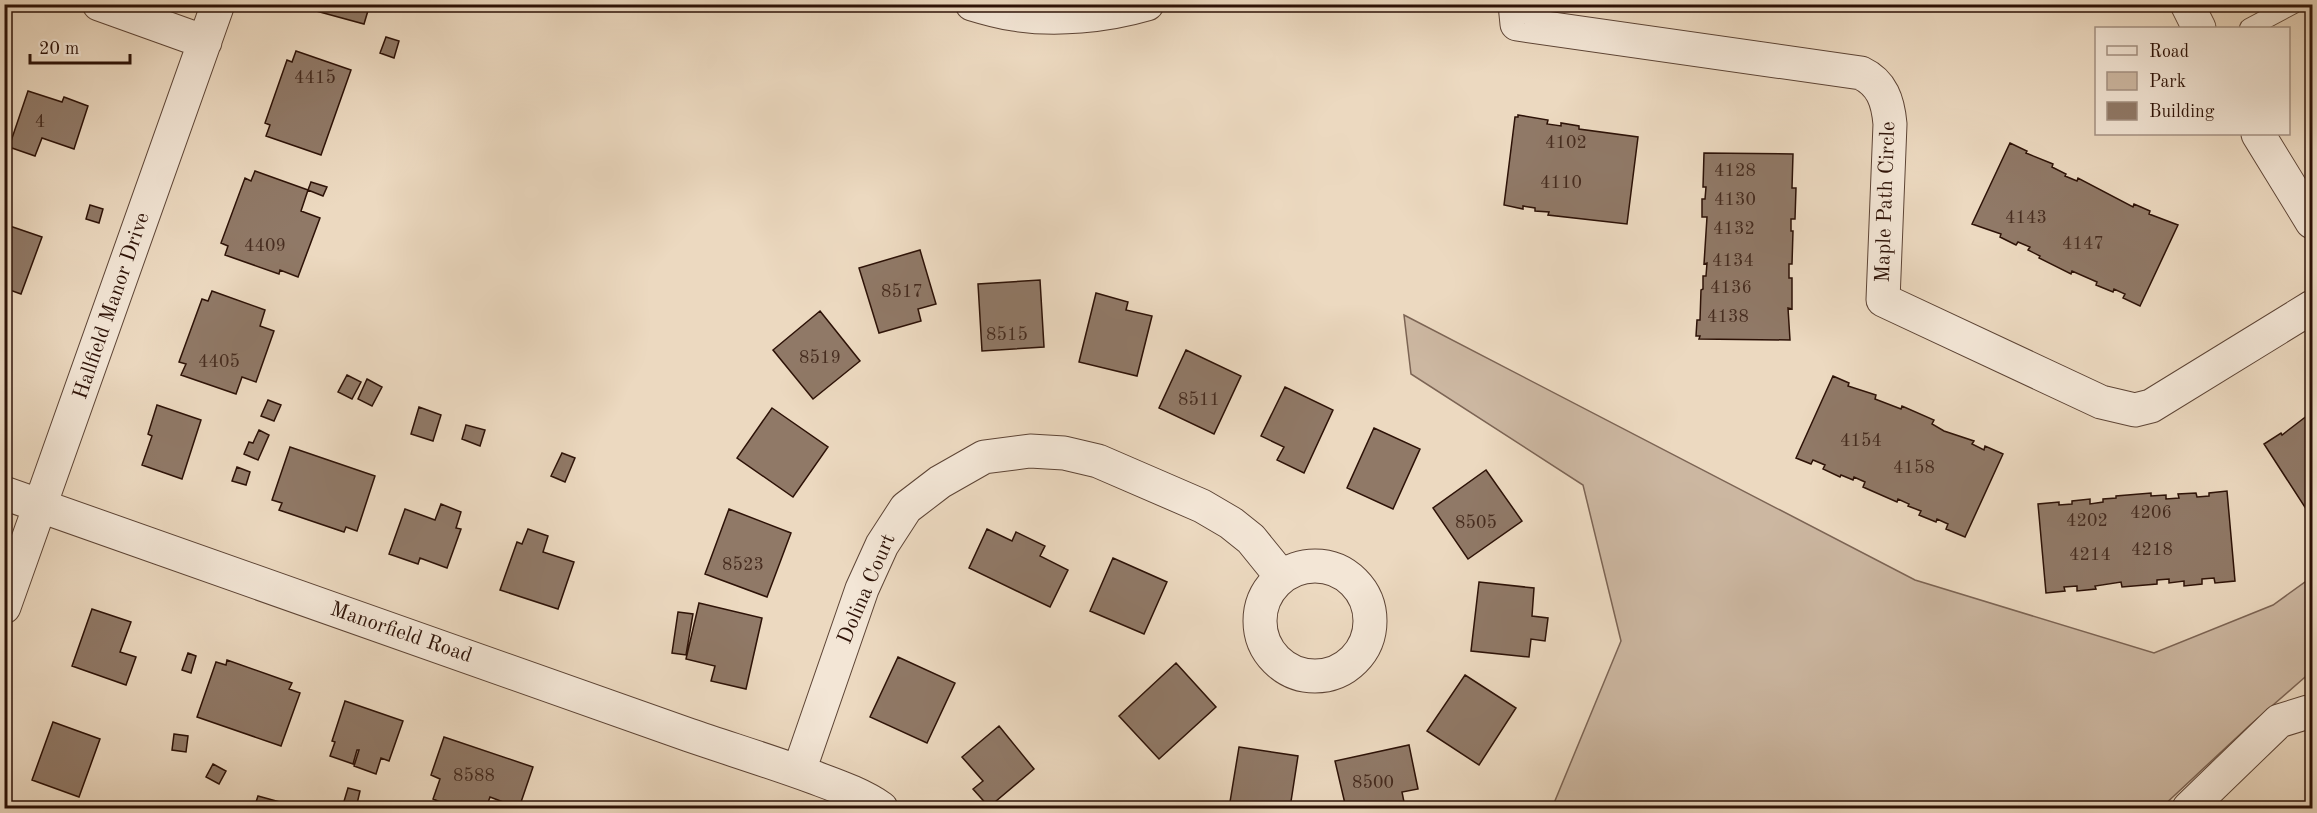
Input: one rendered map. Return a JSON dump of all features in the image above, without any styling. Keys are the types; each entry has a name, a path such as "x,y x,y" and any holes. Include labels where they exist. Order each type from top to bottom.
{"street":[{"path":"99,4 205,42"},
{"name":"Hallfield Manor Drive","path":"4,607 218,4"},
{"path":"972,4 1013,14 1057,17 1112,11 1147,4"},
{"name":"Maple Path Circle","path":"1515,4 1516,24 1861,73 1872,79 1881,90 1888,106 1890,124 1883,300 2101,402 2135,410 2151,406 2313,307"},
{"path":"2187,4 2198,27"},
{"path":"2259,135 2313,222"},
{"name":"Dolina Court","path":"799,771 862,589 882,545 906,508 940,482 984,457 1030,451 1064,453 1098,461 1202,506 1231,523 1251,539 1281,576"},
{"name":"Manorfield Road","path":"4,493 666,727 799,771 844,788 881,808"},
{"path":"2188,808 2279,721 2308,712 2313,714"}],"lane":[{"path":"2250,27 2294,4"}],"green space":[{"path":"1404,315 1915,580 2154,653 2273,605 2312,577 2312,671 2161,808 1552,808 1621,641 1583,485 1411,374"}],"building":[{"path":"306,4 370,4 364,24 305,8"},
{"path":"386,37 399,41 394,58 380,53"},
{"path":"296,51 351,70 321,155 266,136 270,125 265,123 287,60 292,62"},
{"path":"28,91 62,102 64,97 88,106 74,149 42,138 35,156 9,147"},
{"path":"1518,115 1548,120 1547,124 1561,126 1561,123 1579,126 1579,129 1638,137 1627,224 1548,215 1549,212 1535,211 1535,208 1523,206 1523,209 1504,205 1515,117"},
{"path":"2010,143 2027,151 2026,153 2053,164 2052,167 2066,174 2065,176 2077,181 2078,178 2133,207 2134,204 2150,211 2149,214 2178,225 2140,306 2123,298 2125,294 2096,285 2097,282 2072,271 2071,274 2039,258 2040,256 2028,250 2030,247 2018,242 2016,245 2000,237 2001,234 1972,224"},
{"path":"1704,153 1793,154 1792,188 1796,188 1795,219 1791,219 1792,264 1789,264 1789,278 1792,278 1792,309 1788,308 1790,340 1699,339 1700,336 1696,336 1697,320 1700,320 1703,276 1706,276 1707,263 1704,264 1707,217 1702,217 1702,199 1705,199 1706,187 1703,187"},
{"path":"255,171 308,190 301,211 320,218 298,277 280,270 279,274 225,255 228,246 221,243 245,178 251,181"},
{"path":"311,182 327,187 323,196 308,190"},
{"path":"90,205 103,209 99,223 86,219"},
{"path":"4,224 42,237 21,294 4,288"},
{"path":"920,250 936,304 918,309 921,321 879,333 859,268"},
{"path":"1040,280 1044,347 982,351 978,284"},
{"path":"212,291 265,310 260,326 274,331 256,382 242,377 236,394 181,375 186,364 179,362 202,299 208,301"},
{"path":"1096,293 1128,302 1126,310 1152,316 1137,376 1079,362"},
{"path":"820,311 860,361 813,399 773,350"},
{"path":"1186,350 1241,376 1214,434 1159,408"},
{"path":"347,375 361,382 352,399 338,392"},
{"path":"1833,376 1849,383 1848,386 1876,395 1875,399 1901,409 1902,406 1934,420 1932,424 1944,431 1974,441 1972,444 1984,450 1985,446 2003,454 1965,537 1946,529 1948,524 1919,515 1921,511 1908,506 1909,504 1898,499 1897,502 1863,487 1865,482 1854,477 1853,480 1841,475 1840,477 1823,469 1825,465 1813,460 1811,464 1796,458"},
{"path":"367,379 382,387 372,406 358,399"},
{"path":"1285,387 1333,410 1304,473 1277,460 1284,447 1261,436"},
{"path":"268,400 281,405 274,421 261,416"},
{"path":"157,405 201,420 182,479 142,465 152,436 148,434"},
{"path":"419,407 441,415 433,441 411,434"},
{"path":"772,408 828,447 793,497 737,458"},
{"path":"2308,415 2310,418 2312,416 2312,518 2264,444 2281,433 2282,435"},
{"path":"466,425 485,430 480,446 462,439"},
{"path":"1374,428 1420,449 1393,509 1347,488"},
{"path":"259,430 269,435 258,460 244,454 249,442 253,443"},
{"path":"290,447 375,476 357,531 346,527 344,532 279,510 282,503 272,500"},
{"path":"562,453 575,458 565,482 551,476"},
{"path":"237,467 250,472 246,485 232,481"},
{"path":"1486,470 1522,521 1468,559 1433,508"},
{"path":"2227,491 2235,581 2215,583 2214,578 2202,579 2202,584 2184,586 2184,581 2169,583 2169,579 2157,580 2157,584 2122,587 2121,582 2095,586 2096,589 2077,591 2077,586 2064,587 2065,591 2046,593 2038,504 2059,502 2059,505 2072,504 2072,501 2090,499 2090,504 2103,502 2103,499 2116,498 2116,496 2151,493 2151,496 2166,495 2166,499 2179,498 2178,494 2196,493 2197,497"},
{"path":"441,504 461,512 456,528 461,529 447,568 420,558 418,564 389,554 405,509 435,520"},
{"path":"729,509 791,533 767,597 705,574"},
{"path":"528,529 548,536 543,552 574,562 558,609 500,590 517,542 522,544"},
{"path":"987,529 1012,541 1016,532 1045,546 1040,556 1068,570 1050,607 969,568"},
{"path":"1113,558 1167,582 1144,634 1090,611"},
{"path":"1479,582 1534,588 1532,616 1548,618 1545,641 1531,639 1529,657 1471,651"},
{"path":"699,603 762,618 746,689 711,681 715,666 686,659"},
{"path":"92,609 131,622 120,652 136,657 126,685 72,666"},
{"path":"678,612 693,614 686,655 672,653"},
{"path":"188,653 196,656 191,673 182,670"},
{"path":"898,657 955,683 927,743 870,717"},
{"path":"227,660 292,683 289,689 300,693 281,746 197,717 216,662 226,665"},
{"path":"1176,663 1216,707 1159,759 1119,716"},
{"path":"1465,675 1516,708 1479,765 1427,731"},
{"path":"345,701 403,721 389,761 381,758 376,774 354,766 359,750 357,750 353,764 330,756 335,742 332,741"},
{"path":"53,722 100,739 79,797 32,780"},
{"path":"999,726 1034,769 989,807 973,789 983,781 962,757"},
{"path":"174,734 188,736 186,752 172,750"},
{"path":"444,737 533,767 519,808 490,797 486,808 452,808 433,799 440,779 431,775"},
{"path":"1409,745 1418,789 1402,792 1405,807 1377,808 1375,802 1346,808 1335,761"},
{"path":"1239,747 1298,756 1290,808 1229,808"},
{"path":"213,764 226,771 219,784 206,777"},
{"path":"348,788 360,791 356,808 342,808"},
{"path":"258,796 280,802 278,808 254,808"}]}
